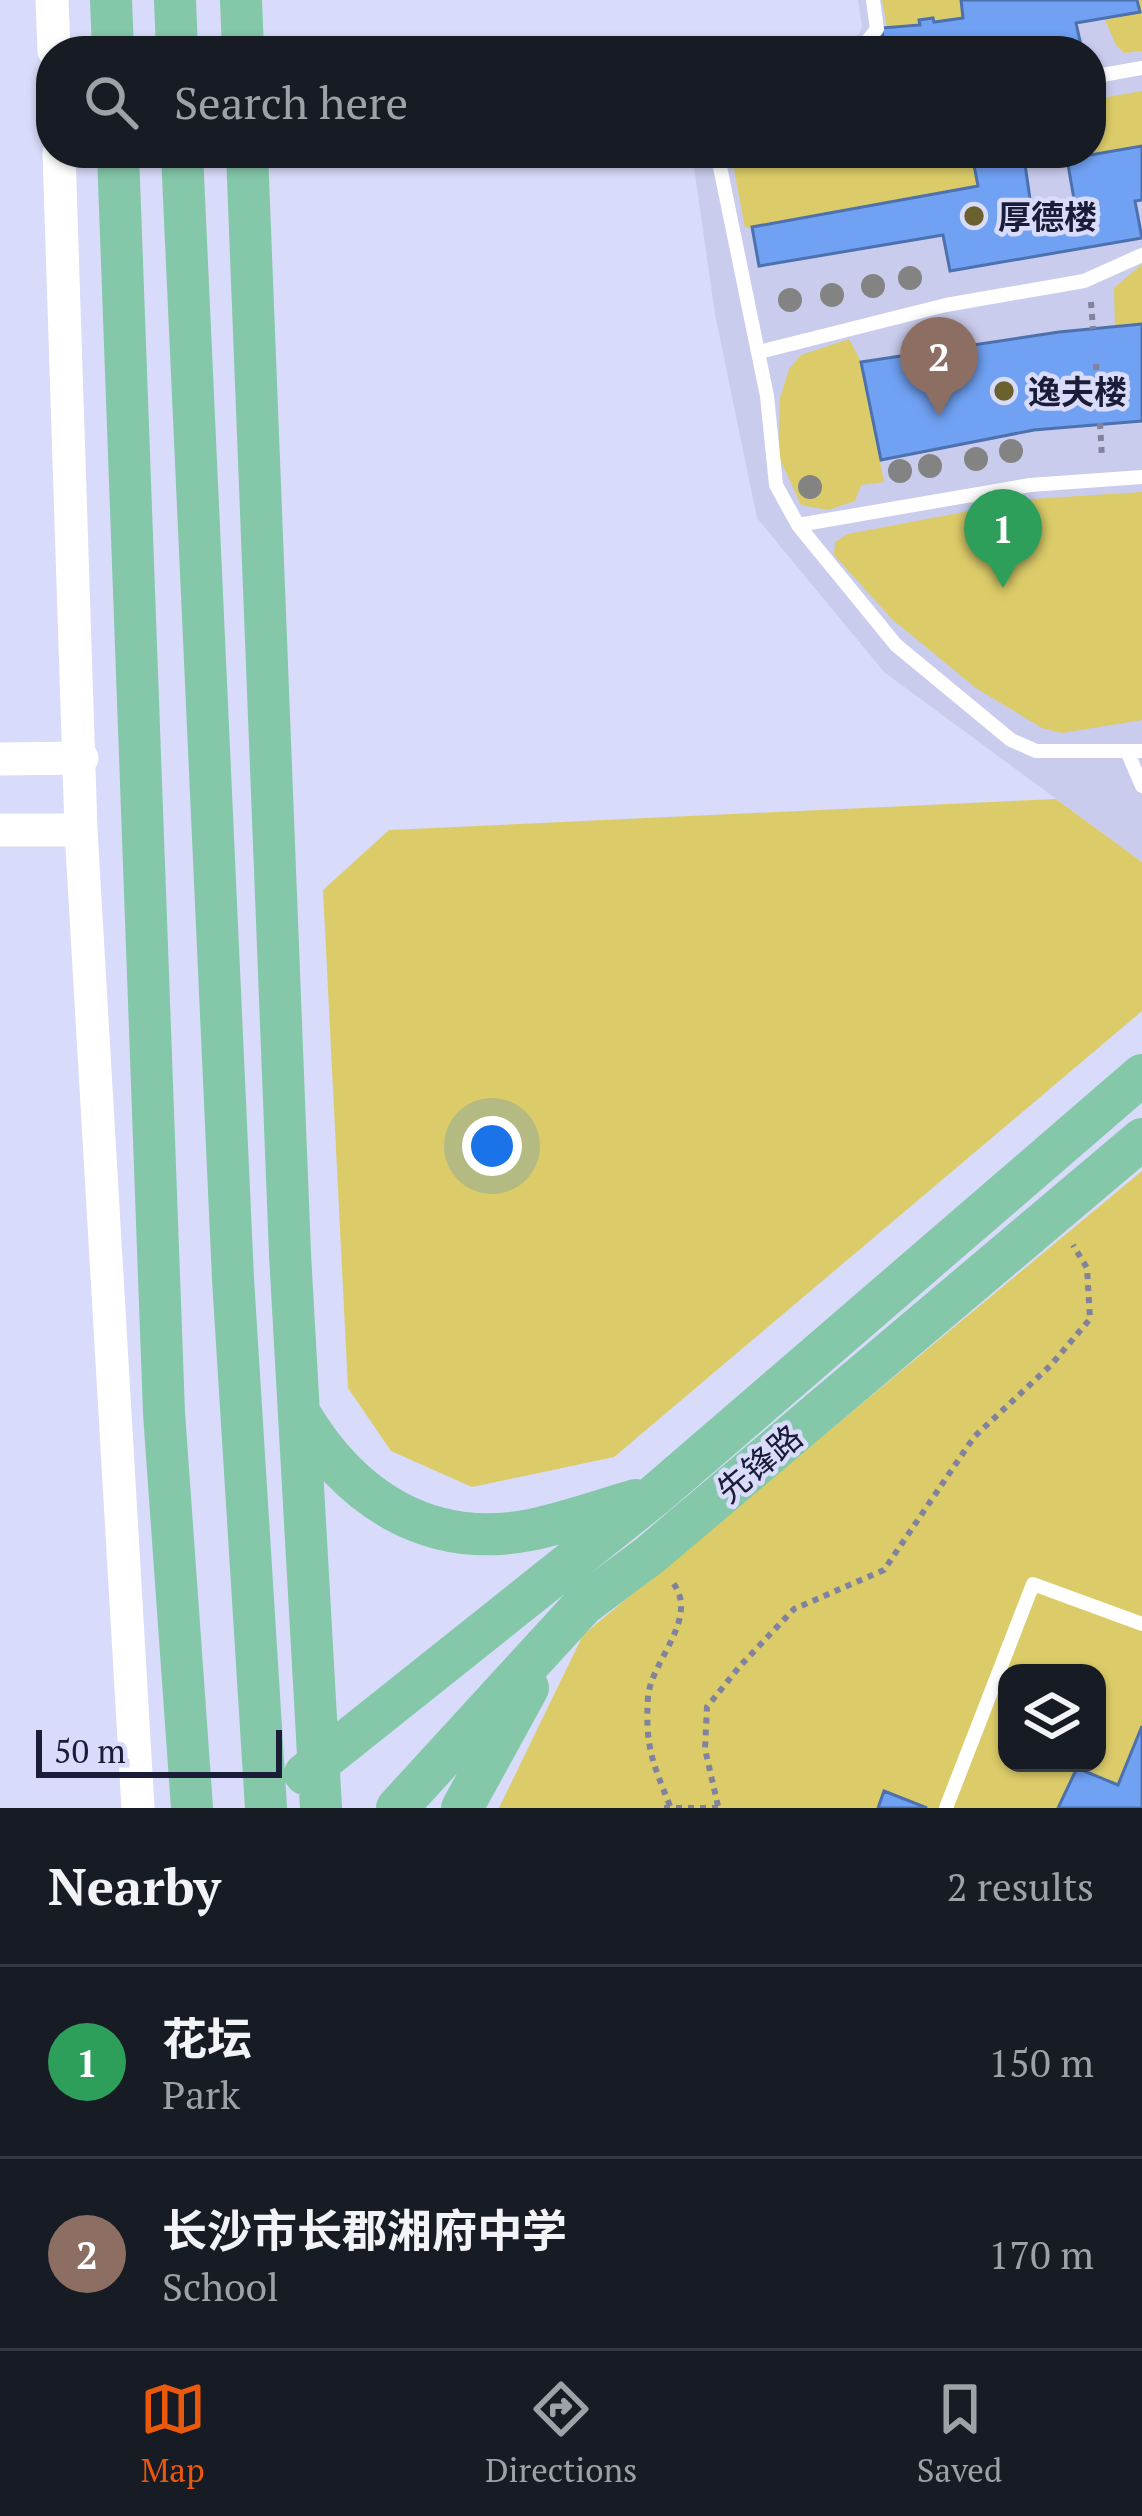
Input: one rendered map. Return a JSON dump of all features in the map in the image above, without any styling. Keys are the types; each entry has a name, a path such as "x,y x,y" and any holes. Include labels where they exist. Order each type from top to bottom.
{"main road":[{"path":"111,0 112,36"},
{"path":"175,0 176,36"},
{"path":"241,0 242,36"},
{"path":"119,168 164,1413 192,1808"},
{"path":"183,168 233,1279 265,1807"},
{"path":"248,168 299,1413 321,1808"},
{"name":"先锋路","path":"265,1807 655,1495 1142,1075"},
{"name":"先锋路","path":"397,1808 584,1605 650,1555 1142,1139"},
{"path":"233,1279 322,1452 351,1483 381,1504 447,1531 486,1534 529,1530 655,1495"},
{"path":"462,1808 554,1637"}],"street":[{"path":"52,0 53,36"},
{"path":"60,168 81,830 138,1808"},
{"path":"0,759 82,758"},
{"path":"0,830 81,830"}],"lane":[{"path":"871,36 877,29 873,0"},
{"path":"1106,74 1142,68"},
{"path":"719,168 759,352 776,485 798,525 896,645 1011,740 1036,751 1135,751 1142,786"},
{"path":"759,352 946,305 1084,281 1142,255"},
{"path":"798,525 1030,485 1142,477"},
{"path":"946,1808 1033,1584 1142,1624"}],"path":[{"path":"1091,299 1093,328"},
{"path":"1096,364 1097,383"},
{"path":"1100,423 1104,480"},
{"path":"650,1555 680,1592 680,1620 649,1690 648,1753 667,1807 720,1807 705,1749 707,1707 794,1609 884,1570 974,1437 1052,1365 1090,1318 1087,1268 1053,1214"}],"shaded area":[{"path":"858,0 1142,0 1142,862 884,672 757,518 715,314 694,168 1106,168 1106,36 856,36 862,26"},
{"path":"882,0 961,0 963,18 887,27"},
{"path":"1137,0 1142,0 1142,51 1124,53 1104,18 1139,12"},
{"path":"1142,91 1142,146 1106,152 1106,97"},
{"path":"734,168 975,168 978,186 745,228"},
{"path":"1142,264 1142,324 1115,326 1114,288"},
{"path":"849,339 861,362 884,482 861,485 855,501 828,510 801,505 778,455 780,398 789,369 801,355"},
{"path":"1142,492 1142,720 1062,733 1042,728 976,688 893,620 834,555 835,542 848,534 1032,499"},
{"path":"1056,799 1142,862 1142,1011 614,1457 472,1487 391,1451 348,1388 323,890 389,830"},
{"path":"1142,1171 1142,1808 499,1808 583,1635"}],"building":[{"path":"961,0 1137,0 1140,12 1076,23 1079,36 883,36 881,28 920,25 919,20 933,18 934,22 963,18"},
{"name":"厚德楼","path":"1142,146 1142,200 1135,201 1142,238 950,271 943,235 759,266 752,227 978,186 975,168 1026,168 1031,206 1074,199 1069,168 1106,168 1106,152"},
{"name":"逸夫楼","path":"1142,324 1142,421 1034,430 881,460 861,362"},
{"path":"1142,1726 1142,1808 1058,1808 1075,1772 1118,1785"},
{"path":"884,1791 927,1808 878,1808"}],"place":[{"name":"厚德楼","path":"974,216"},
{"name":"逸夫楼","path":"1004,391"},
{"name":"长沙市长郡湘府中学","path":"939,416"},
{"name":"花坛","path":"1003,588"}]}
